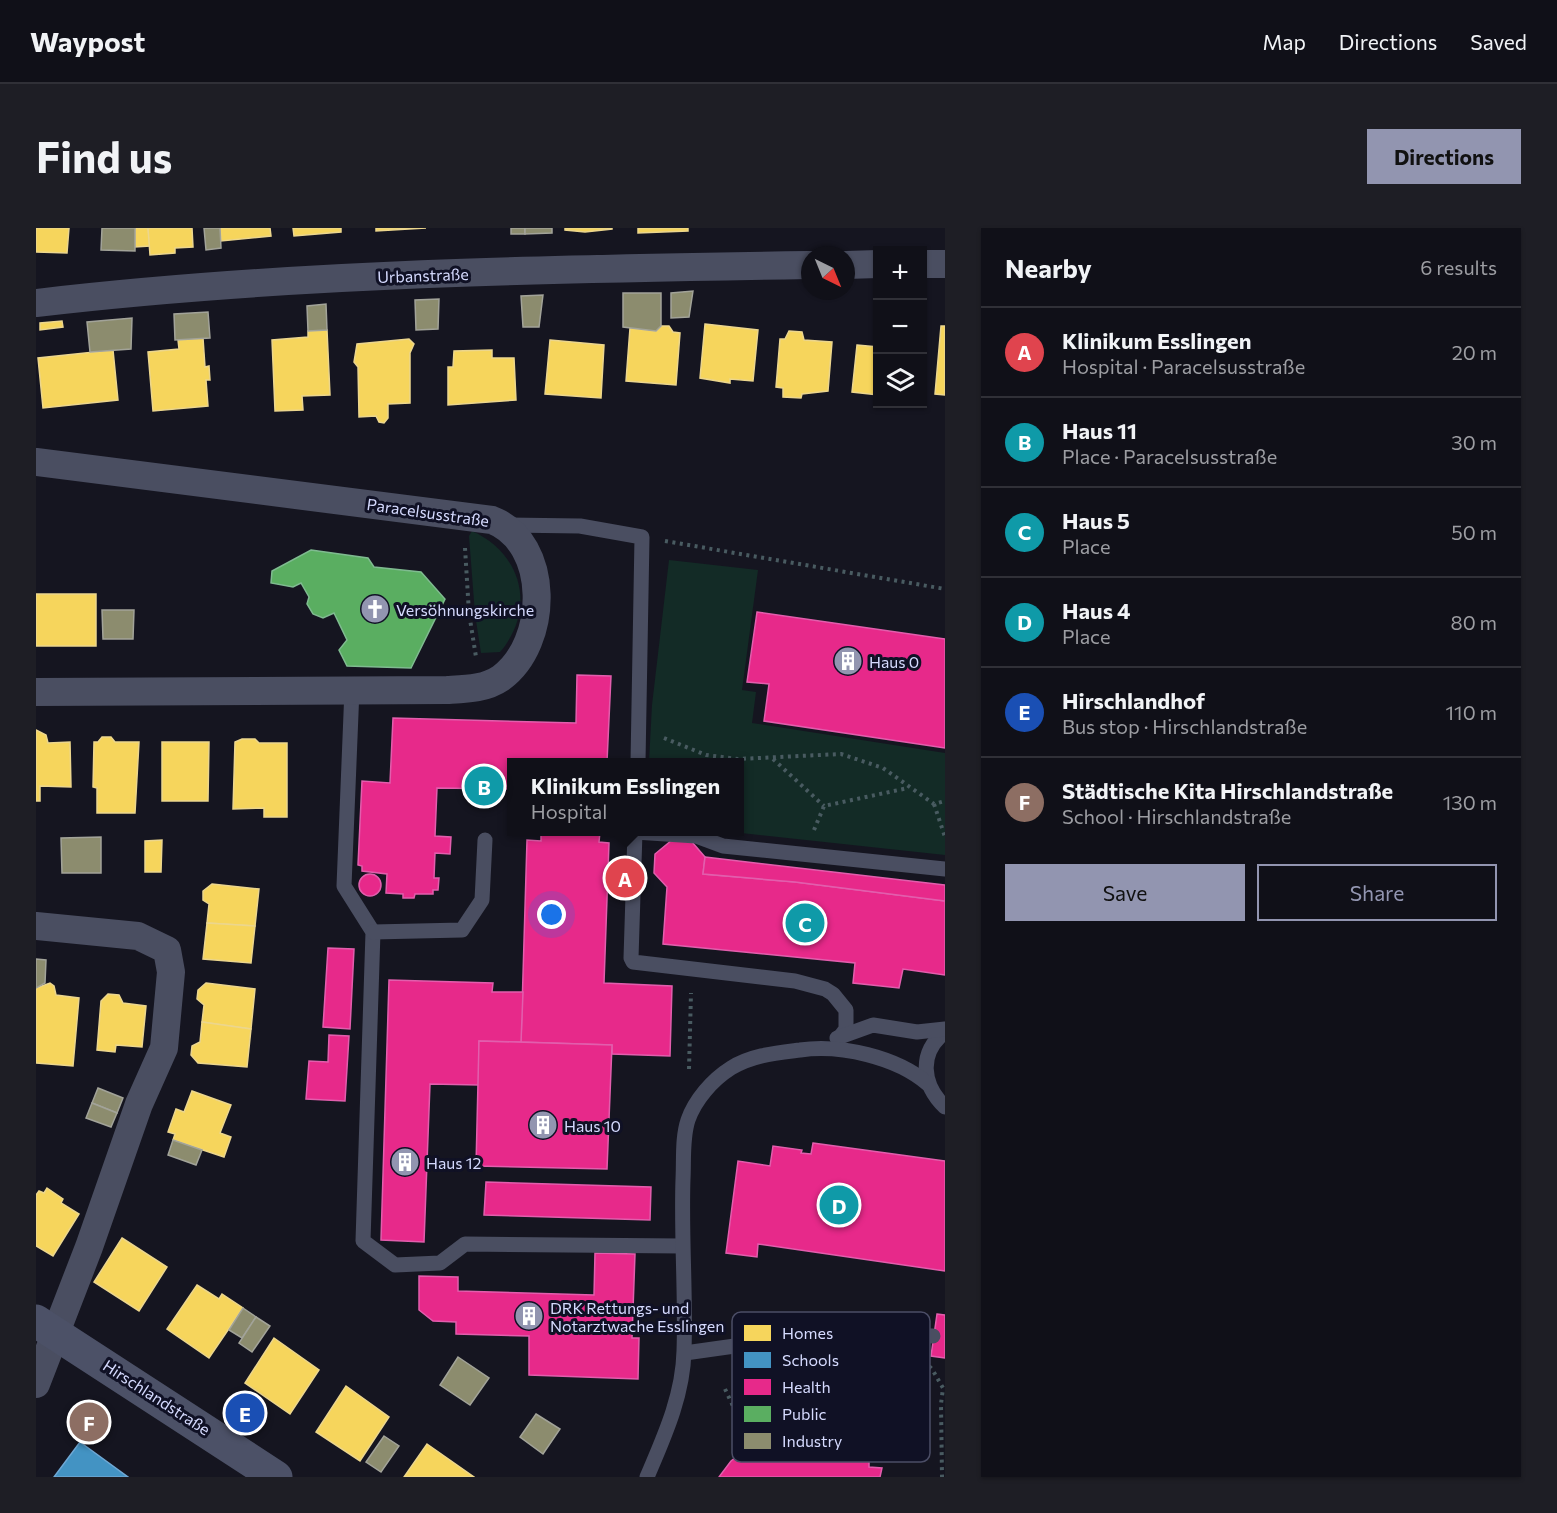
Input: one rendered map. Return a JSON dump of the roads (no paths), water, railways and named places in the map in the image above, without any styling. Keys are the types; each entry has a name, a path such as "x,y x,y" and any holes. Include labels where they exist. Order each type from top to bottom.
{"street":[{"path":"855,265 873,264"},
{"path":"927,264 945,264"},
{"name":"Urbanstraße","path":"36,303 213,287 352,278 527,271 801,265"},
{"name":"Paracelsusstraße","path":"36,462 463,514 504,525 515,536 531,560 536,593 535,615 526,647 519,659 502,677 481,687 447,690 36,692"},
{"path":"36,926 147,938 167,950 171,972 164,1048 140,1104 90,1247 46,1327 36,1384"},
{"name":"Hirschlandstraße","path":"46,1327 276,1477"}],"lane":[{"path":"504,525 580,526 642,537 638,758"},
{"path":"352,689 344,886 373,933 363,1241 395,1265 440,1263 465,1244 682,1246"},
{"path":"635,836 631,958 637,964 795,981 825,989 833,994 846,1010 846,1029 840,1037"},
{"path":"696,836 723,846 945,869"},
{"path":"373,933 462,930 483,900 485,840"},
{"path":"821,1047 840,1037 873,1025 917,1032 945,1030"},
{"path":"945,1030 932,1046 927,1057 928,1084 935,1097 945,1107"},
{"path":"647,1477 672,1417 684,1353 682,1246 685,1131 693,1108 709,1087 731,1068 754,1058 821,1047 845,1049 903,1067 928,1084"},
{"path":"684,1353 732,1346"}],"place":[{"name":"Versöhnungskirche","path":"375,609"},
{"name":"Haus 0","path":"848,661"},
{"name":"Haus 11","path":"484,786"},
{"name":"Klinikum Esslingen","path":"625,878"},
{"name":"Haus 5","path":"805,923"},
{"name":"Haus 10","path":"543,1125"},
{"name":"Haus 12","path":"405,1162"},
{"name":"Haus 4","path":"839,1205"},
{"name":"DRK Rettungs- und Notarztwache Esslingen","path":"529,1316"},
{"name":"Hirschlandhof","path":"245,1413"},
{"name":"Städtische Kita Hirschlandstraße","path":"89,1422"}]}
